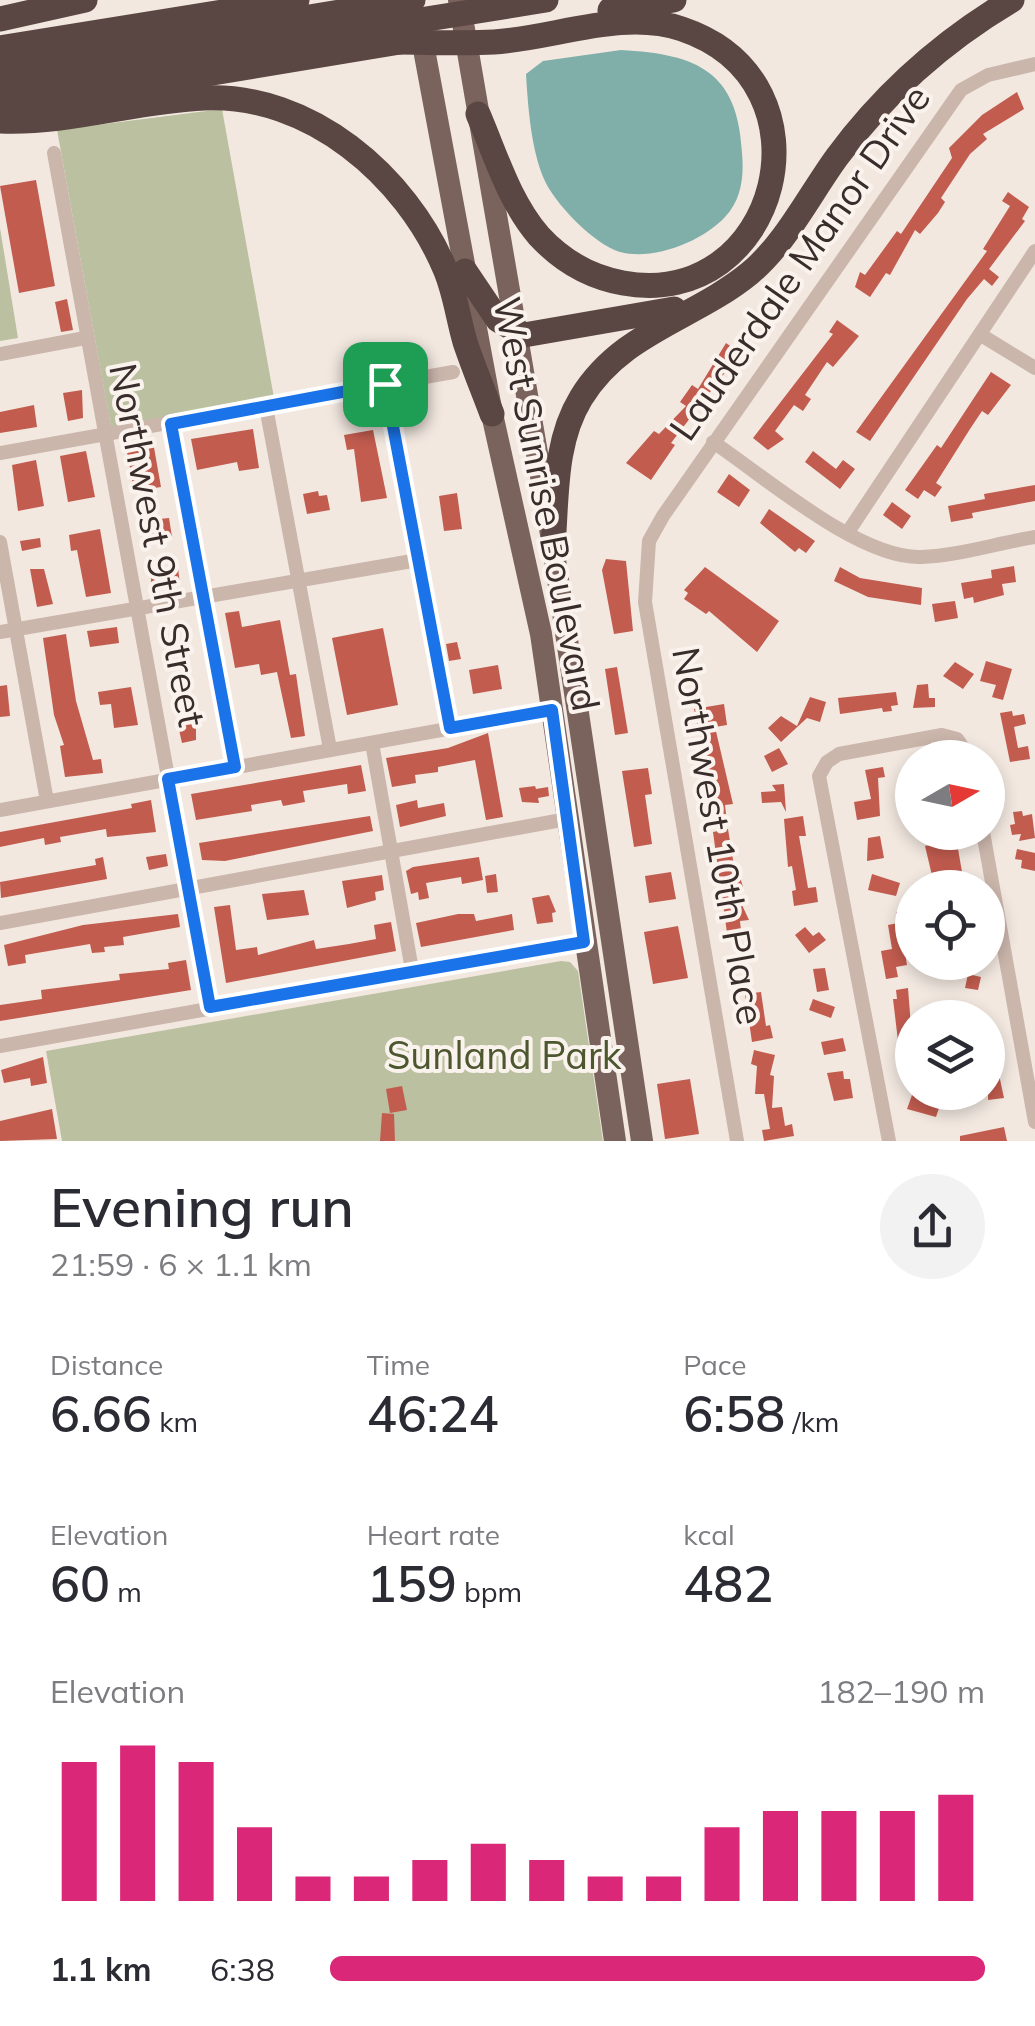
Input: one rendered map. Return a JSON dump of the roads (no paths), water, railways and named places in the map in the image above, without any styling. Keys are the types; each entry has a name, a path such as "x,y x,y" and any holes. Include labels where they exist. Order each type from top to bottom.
{"highway":[{"path":"0,19 85,0"},
{"path":"0,48 298,0"},
{"path":"0,68 414,0"},
{"path":"0,87 546,0"},
{"path":"0,108 674,0"},
{"path":"553,546 562,449 580,398 598,373 630,344 741,280 764,259 854,136 900,84 948,42 1012,0"},
{"path":"396,42 496,42 637,22 684,30 732,58 760,90 774,131 770,192 747,236 707,269 660,284 604,279 569,263 531,226 512,195 476,102"},
{"path":"0,121 42,123 212,98 274,108 329,133 384,177 430,238 448,277 492,414"},
{"path":"465,271 490,311 515,333 545,334 704,301"}],"main road":[{"name":"West Sunrise Boulevard","path":"414,0 492,414 542,634 615,1141"},
{"name":"West Sunrise Boulevard","path":"459,0 553,546 642,1141"}],"street":[{"name":"Lauderdale Manor Drive","path":"649,541 713,442 961,90 988,75 1035,64"},
{"name":"Northwest 9th Street","path":"54,153 210,1007"},
{"path":"848,532 1035,252"},
{"path":"981,334 1035,368"},
{"path":"0,354 85,338"},
{"path":"0,453 453,372"},
{"path":"385,384 450,728"},
{"path":"266,407 330,749"},
{"path":"171,424 235,767"},
{"path":"713,442 880,549 919,557 1035,536"},
{"name":"Northwest 10th Place","path":"649,541 645,602 737,1141"},
{"path":"0,542 47,801"},
{"path":"0,632 418,560"},
{"path":"0,810 552,710"},
{"path":"911,740 942,734 958,740"},
{"path":"372,743 412,970"},
{"path":"889,1141 820,776 827,762 840,754 895,743"},
{"path":"0,923 567,819"},
{"path":"986,850 1035,1122"},
{"path":"0,1046 612,937"}],"water":[{"path":"621,50 672,56 709,73 732,103 739,125 742,178 731,210 716,226 691,241 648,254 610,248 566,211 544,179 531,128 526,74 543,61"}],"park label":[{"name":"Sunland Park","path":"504,1056"}]}
